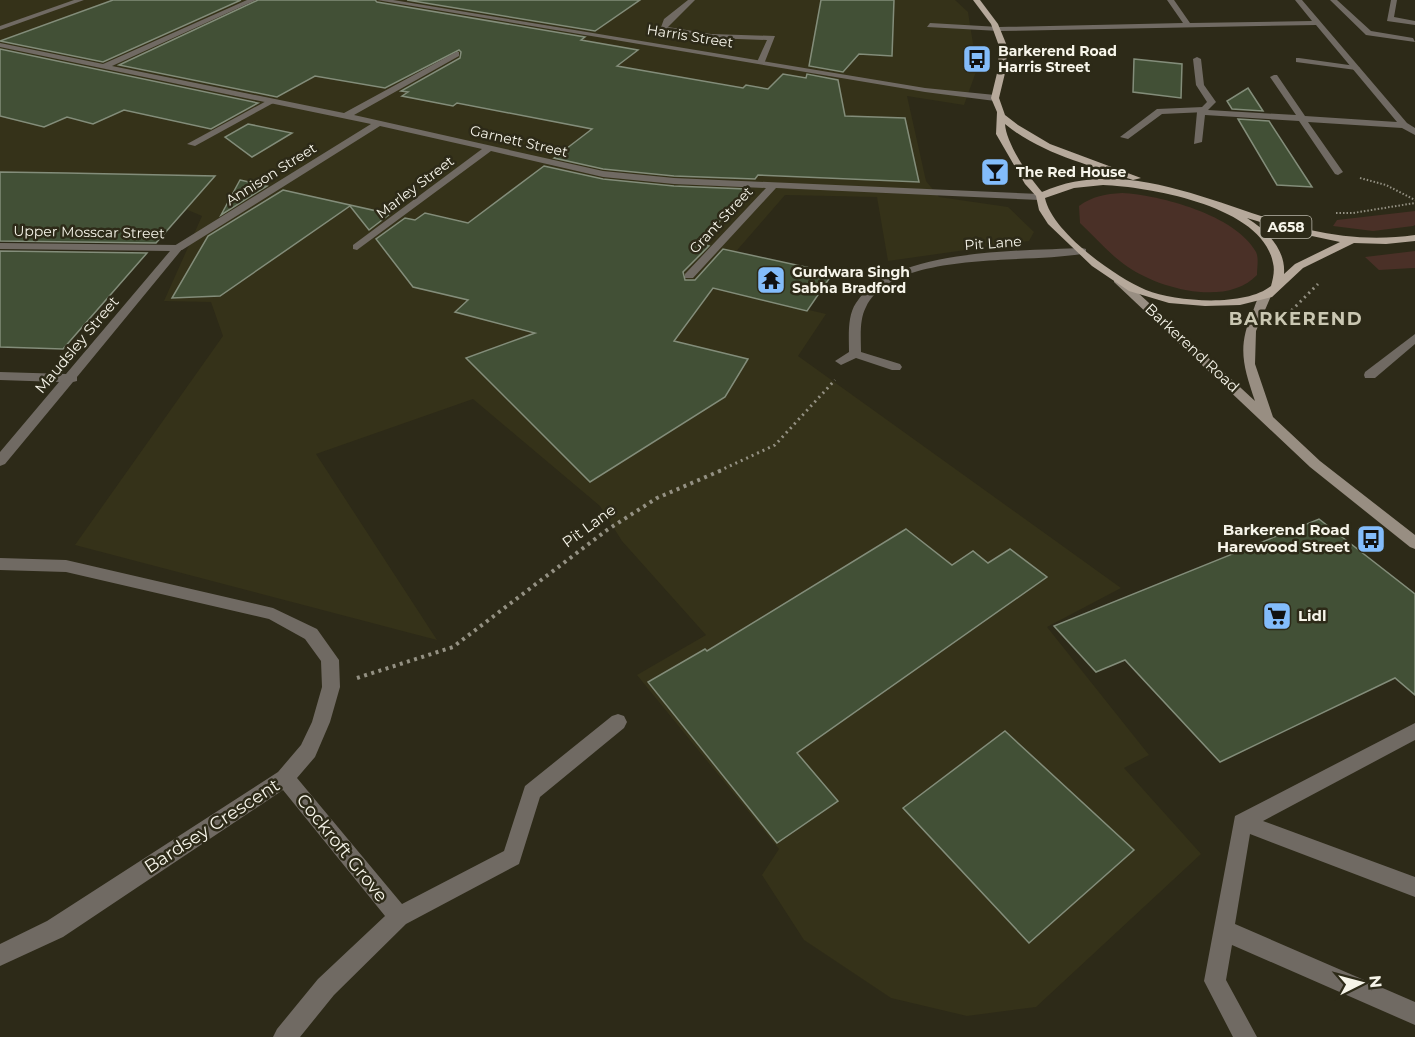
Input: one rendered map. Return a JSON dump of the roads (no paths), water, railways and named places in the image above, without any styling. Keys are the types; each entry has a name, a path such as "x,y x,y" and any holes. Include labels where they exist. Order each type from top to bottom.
{"main road":[{"path":"976,0 999,29 1004,51 1003,69 995,98 1001,116 1000,134 1040,197 1044,211 1058,229 1114,276 1143,293 1172,301 1227,303 1264,296 1277,287 1279,264 1270,244 1251,225 1222,207 1033,139 1013,128 1001,116"},
{"path":"1040,197 1064,187 1090,182 1122,182 1164,188"},
{"name":"A658","path":"1222,207 1298,231 1351,241 1415,238"},
{"name":"A658","path":"1277,287 1299,266 1319,254 1351,241"},
{"name":"Barkerend Road","path":"1114,276 1315,464 1415,543"},
{"name":"Barkerend Road","path":"1264,296 1250,331 1249,364 1269,421"}],"street":[{"path":"74,0 80,0"},
{"path":"0,28 80,0"},
{"path":"104,67 253,0"},
{"name":"Harris Street","path":"380,0 926,90 995,98"},
{"path":"692,0 667,21 663,28 711,36 772,38 761,62"},
{"path":"1170,0 1188,25"},
{"path":"1298,0 1404,125 1415,132"},
{"path":"1333,0 1369,33 1413,40"},
{"path":"1394,0 1390,19 1415,23"},
{"path":"930,25 999,29 1318,23"},
{"name":"Garnett Street","path":"0,45 379,123 603,174 674,181 1040,197"},
{"path":"0,56 18,49"},
{"path":"346,116 456,54"},
{"path":"1197,58 1200,85 1212,102 1202,111 1197,142"},
{"path":"1299,60 1356,68"},
{"path":"1274,77 1338,172"},
{"path":"192,144 273,101"},
{"path":"1125,137 1160,111 1202,111 1302,120 1404,125"},
{"name":"Annison Street","path":"177,248 379,123"},
{"name":"Marley Street","path":"357,247 488,149"},
{"name":"Grant Street","path":"689,276 774,185"},
{"name":"Upper Mosscar Street","path":"0,246 177,248"},
{"name":"Maudsley Street","path":"0,461 72,378 177,248"},
{"name":"Pit Lane","path":"855,354 855,324 862,303 878,286 903,272 955,261 1082,251"},
{"path":"1370,375 1415,338"},
{"path":"841,361 855,354 896,367"},
{"path":"0,376 72,378"},
{"name":"Bardsey Crescent","path":"0,564 66,566 273,614 311,634 330,660 331,687 321,722 308,751 285,778 55,929 0,955"},
{"path":"285,1037 326,987 399,917 512,857 532,792 618,722"},
{"path":"1242,822 1415,731"},
{"name":"Cockroft Grove","path":"285,778 399,917"},
{"path":"1242,822 1415,887"},
{"path":"1242,822 1215,981 1245,1037"},
{"path":"1223,930 1415,1014"}],"place":[{"name":"Barkerend Road Harris Street","path":"977,59"},
{"name":"The Red House","path":"995,172"},
{"name":"Gurdwara Singh Sabha Bradford","path":"771,280"},
{"name":"Barkerend Road Harewood Street","path":"1371,539"},
{"name":"Lidl","path":"1277,616"}],"district":[{"name":"BARKEREND","path":"1296,319"}]}
